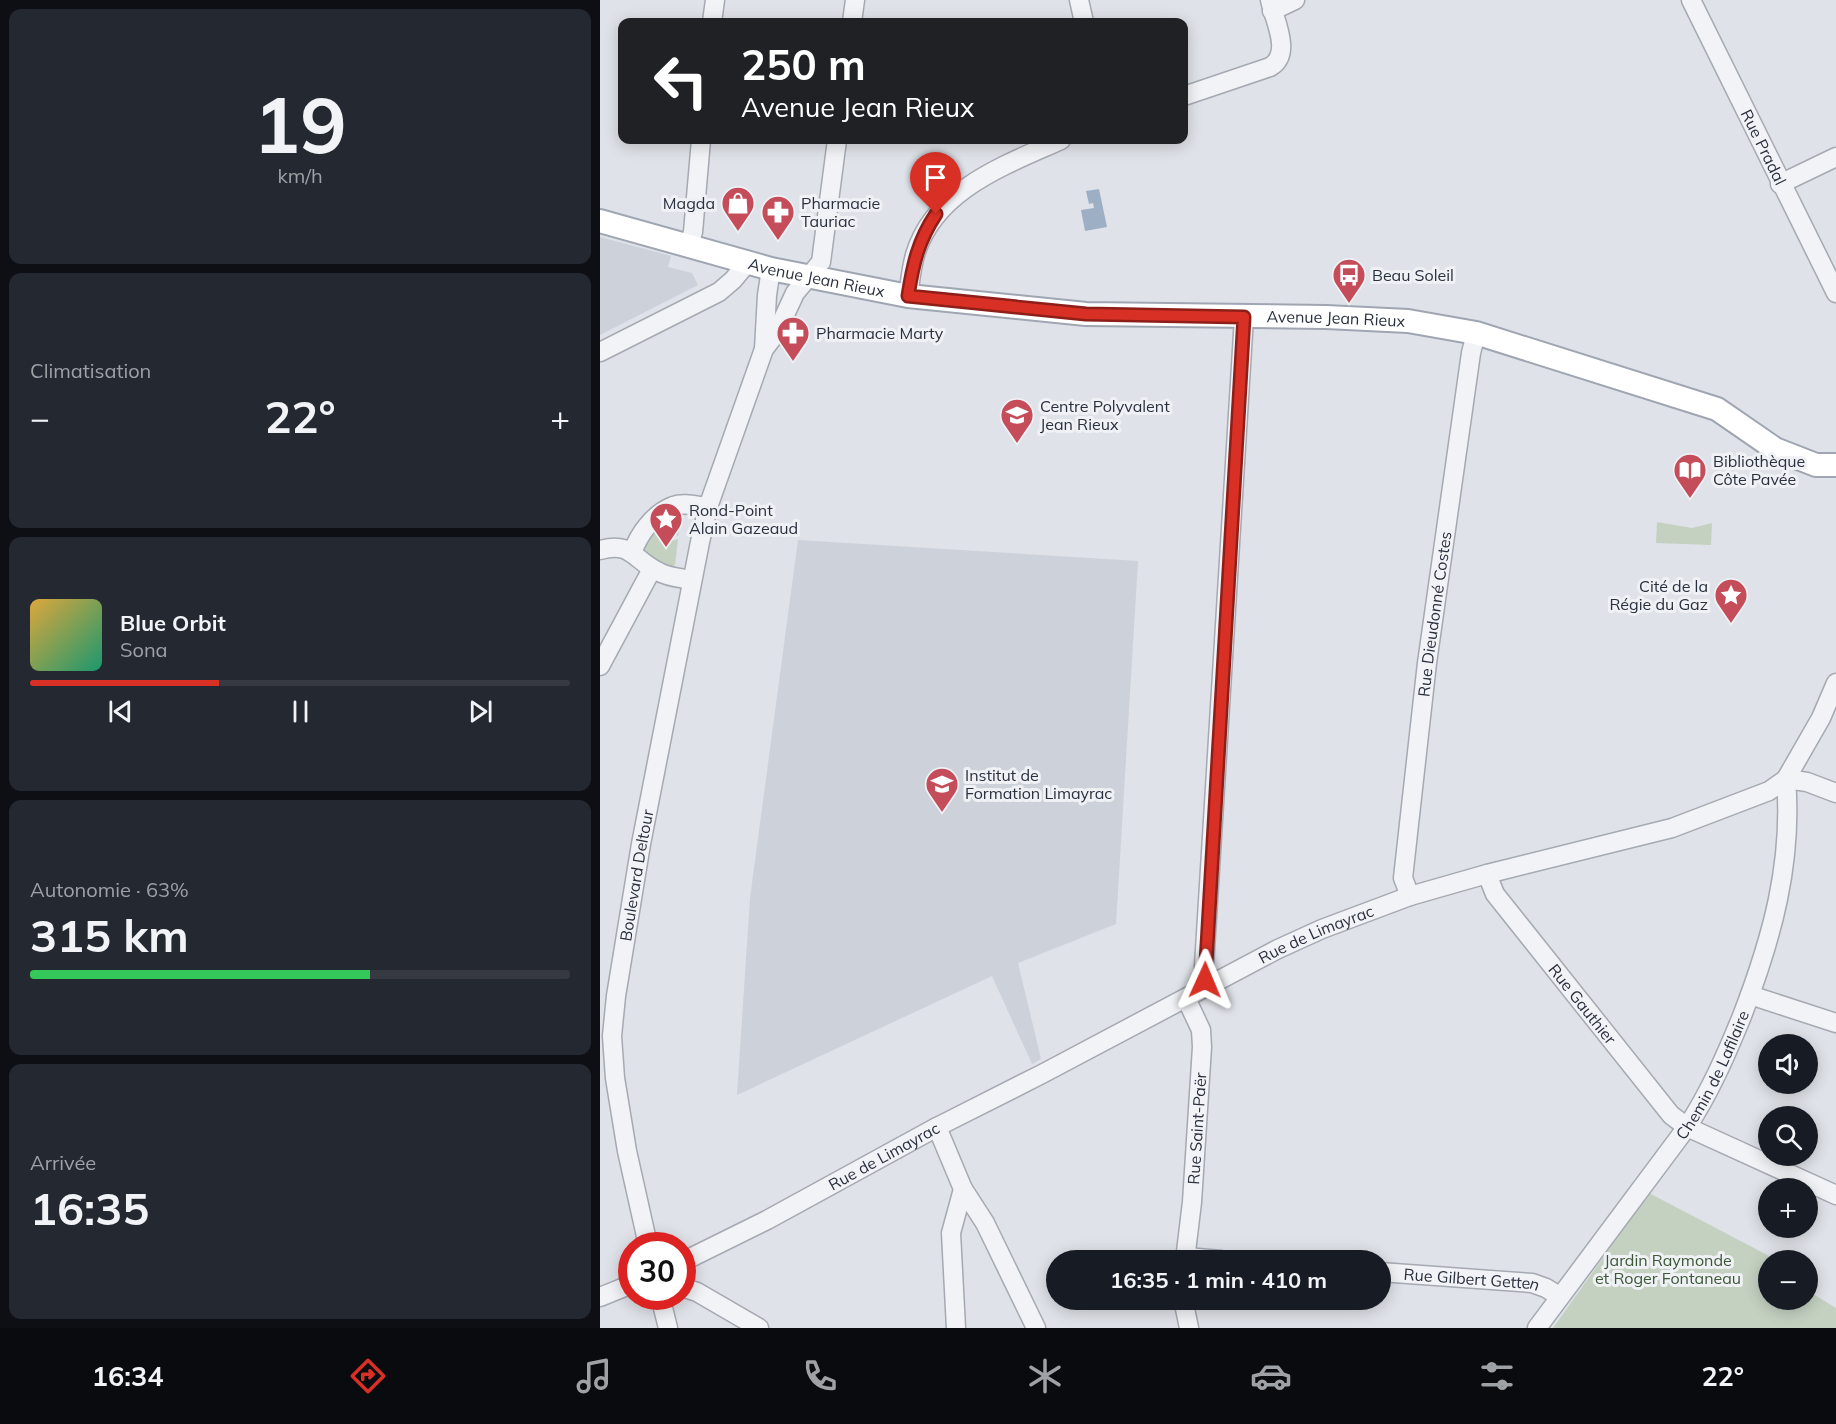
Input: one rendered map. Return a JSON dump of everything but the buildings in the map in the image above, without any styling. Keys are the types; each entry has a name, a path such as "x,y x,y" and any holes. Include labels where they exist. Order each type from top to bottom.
{"main road":[{"name":"Avenue Jean Rieux","path":"600,220 771,269 908,296 1086,314 1326,317 1408,321 1476,333 1717,409 1775,449 1816,465 1836,465"}],"street":[{"path":"713,18 715,0"},
{"path":"853,18 855,0"},
{"path":"1079,0 1082,18"},
{"path":"1188,95 1276,64 1282,54 1271,5 1295,0"},
{"name":"Rue Pradal","path":"1691,0 1780,184 1836,293"},
{"path":"689,245 693,232 701,144"},
{"name":"Boulevard Deltour","path":"764,349 777,332 795,293 821,262 836,144"},
{"path":"908,296 915,255 927,228 946,204 977,182 1052,144"},
{"path":"1780,184 1836,158"},
{"path":"600,352 719,292 748,262"},
{"name":"Boulevard Deltour","path":"645,1232 619,1111 612,1036 616,996 641,844 691,580 708,507 764,349 771,269"},
{"path":"1207,986 1205,954 1244,317"},
{"name":"Rue Dieudonné Costes","path":"1410,896 1404,878 1428,663 1471,353 1476,333"},
{"path":"632,553 644,528 673,506 687,504 708,507"},
{"path":"600,550 615,546 632,553 662,574 691,580"},
{"path":"600,666 652,569"},
{"name":"Rue de Limayrac","path":"696,1255 767,1220 936,1127 1322,928 1410,896 1487,874 1672,828 1769,791 1786,779 1821,718 1836,683"},
{"path":"1786,779 1807,782 1836,793"},
{"name":"Chemin de Lafilaire","path":"1537,1328 1687,1127 1706,1098 1722,1064 1750,995 1772,930 1786,862 1788,801 1786,779"},
{"name":"Rue Gauthier","path":"1487,874 1495,894 1671,1115 1687,1127 1836,1195"},
{"path":"1750,995 1836,1023"},
{"name":"Rue Saint-Paër","path":"1186,999 1201,1030 1202,1047 1192,1202 1186,1250"},
{"path":"936,1127 963,1189 985,1223 1036,1328"},
{"path":"956,1328 951,1233 963,1189"},
{"name":"Rue Gilbert Getten","path":"1391,1273 1532,1284 1546,1288 1559,1296"},
{"path":"600,1297 618,1290"},
{"path":"696,1292 759,1328"},
{"path":"664,1310 668,1328"},
{"path":"1185,1310 1189,1328"}],"shaded area":[{"path":"600,237 671,256 668,267 692,273 698,285 600,335"},
{"name":"Institut de Formation Limayrac","path":"798,540 1138,561 1116,924 1018,963 1041,1059 1032,1064 992,976 737,1095 750,898"}],"green space":[{"path":"681,514 678,536 672,532 667,535 671,541 678,539 675,565 672,566 652,559 645,545 653,532"},
{"path":"1657,522 1692,528 1712,523 1711,545 1656,543"},
{"name":"Jardin Raymonde et Roger Fontaneau","path":"1649,1193 1758,1250 1758,1310 1818,1310 1818,1297 1836,1308 1836,1328 1553,1328"}],"water":[{"path":"1099,189 1107,227 1085,231 1081,210 1094,208 1093,203 1089,204 1086,191"}],"place":[{"name":"Magda","path":"738,232"},
{"name":"Pharmacie Tauriac","path":"778,241"},
{"name":"Beau Soleil","path":"1349,304"},
{"name":"Pharmacie Marty","path":"793,362"},
{"name":"Centre Polyvalent Jean Rieux","path":"1017,444"},
{"name":"Bibliothèque Côte Pavée","path":"1690,499"},
{"name":"Rond-Point Alain Gazeaud","path":"666,548"},
{"name":"Cité de la Régie du Gaz","path":"1731,624"},
{"name":"Institut de Formation Limayrac","path":"942,813"}],"route":[{"path":"936,214 915,255 908,296 1086,314 1244,317 1204,966 1205,980"}]}
